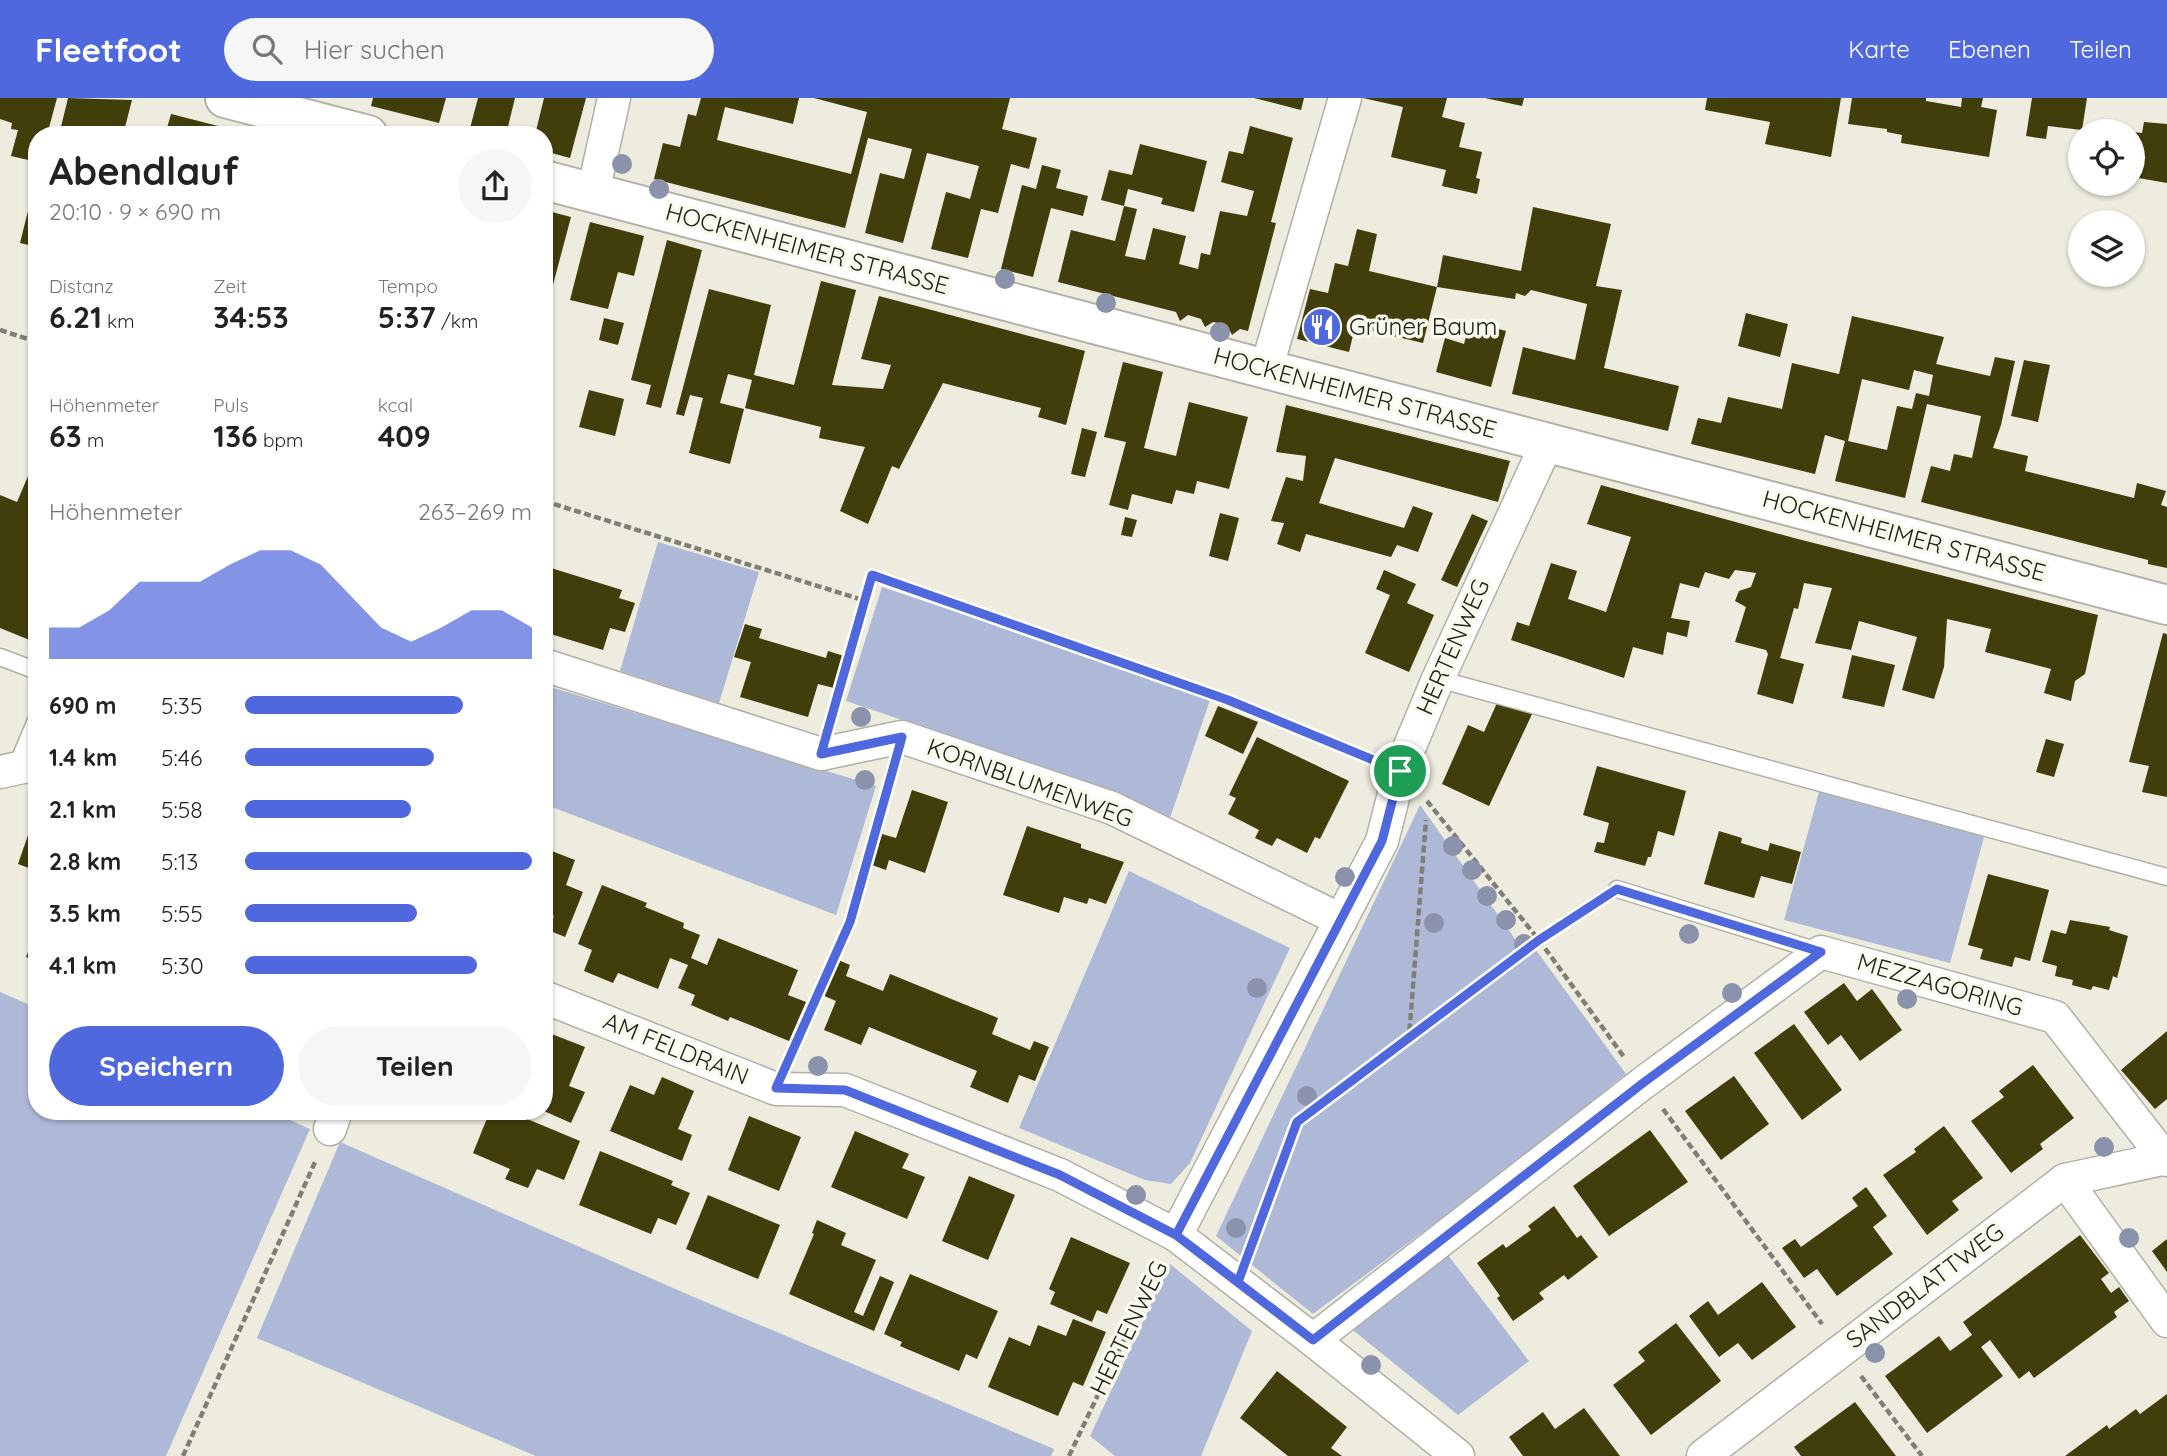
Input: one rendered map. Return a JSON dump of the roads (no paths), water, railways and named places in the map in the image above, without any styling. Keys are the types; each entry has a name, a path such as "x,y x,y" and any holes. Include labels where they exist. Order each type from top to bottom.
{"street":[{"path":"225,98 333,126"},
{"path":"593,193 614,98"},
{"path":"1266,370 1345,98"},
{"name":"HOCKENHEIMER STRASSE","path":"553,182 2167,605"},
{"name":"HERTENWEG","path":"1176,1235 1382,841 1400,771 1438,679 1547,443"},
{"name":"KORNBLUMENWEG","path":"553,668 821,754 902,737 1112,808 1341,920"},
{"path":"1313,1340 1643,1083 1821,952"},
{"name":"MEZZAGORING","path":"1821,952 2055,1017 2166,1159"},
{"name":"AM FELDRAIN","path":"553,1001 776,1088 845,1090 1060,1175 1176,1235 1458,1456"},
{"name":"SANDBLATTWEG","path":"1703,1456 2065,1180 2166,1159"},
{"path":"2065,1180 2167,1321"}],"lane":[{"path":"0,657 28,668"},
{"path":"1438,679 2167,877"},
{"path":"17,769 28,741"},
{"path":"1617,889 1821,952"}],"place":[{"name":"Grüner Baum","path":"1322,327"}]}
